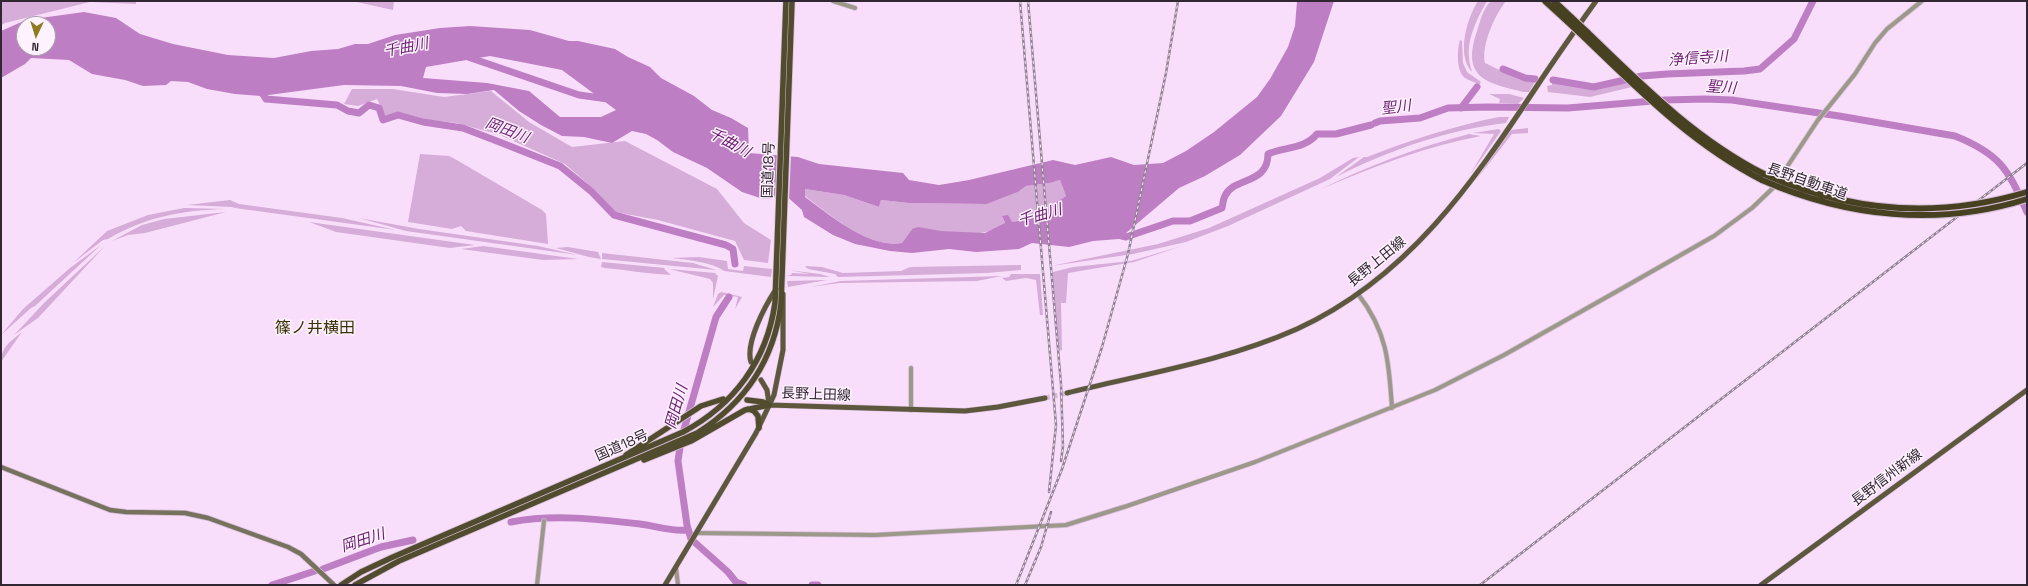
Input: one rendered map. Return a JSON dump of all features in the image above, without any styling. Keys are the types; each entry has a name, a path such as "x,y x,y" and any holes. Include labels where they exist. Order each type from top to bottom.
{"highway":[{"name":"国道18号","path":"341,585 361,572 393,557 546,490 614,463 694,427 714,413 730,398 755,366 771,326 776,288 780,277 788,13 786,1"},
{"name":"国道18号","path":"788,13 792,1"},
{"name":"長野自動車道","path":"1545,1 1570,20"},
{"name":"長野自動車道","path":"1554,1 1570,20 1621,69 1684,127 1719,156 1794,193 1829,204 1886,214 1921,216 1956,214 1993,208 2027,199"},
{"name":"長野自動車道","path":"1763,177 1824,196 1852,203 1887,208 1921,209 1956,207 1986,203 2027,192"},
{"name":"国道18号","path":"355,585 399,561 621,466 672,447 691,438 726,412 744,394 757,376 769,353 775,335 781,304 782,283 780,277"},
{"path":"614,463 698,408 709,402 723,399"},
{"path":"747,400 763,402 769,405"},
{"path":"691,438 748,409 769,405"},
{"path":"748,409 754,411 758,416 759,428"}],"main road":[{"name":"長野上田線","path":"1067,393 1203,360 1257,344 1315,320 1358,294 1394,267 1435,226 1468,185 1596,1"},
{"path":"769,405 776,387 783,350 785,319 782,283"},
{"path":"751,362 749,352 751,344 765,308 776,288"},
{"path":"761,380 767,390 769,405"},
{"name":"長野信州新線","path":"1761,585 2027,390"},
{"name":"長野上田線","path":"665,585 759,428 769,405 911,410 973,410 1045,398"},
{"path":"1,466 110,510 126,512 185,513 208,518 302,554 334,585"}],"street":[{"path":"833,1 855,8"},
{"path":"697,533 890,535 1066,525 1127,506 1255,462 1392,408 1463,377 1504,355 1714,236 1752,208 1773,188 1818,120 1855,74 1875,43 1887,29 1922,1"},
{"path":"1358,294 1375,319 1384,340 1389,363 1392,408"},
{"path":"911,368 911,410"},
{"path":"537,585 544,521"},
{"path":"676,568 678,585"}],"shaded area":[{"path":"1,1 136,1 136,4 90,2 33,16 16,16 16,20 1,25"},
{"path":"352,1 394,1 393,10"},
{"path":"1478,1 1487,1 1471,35 1469,59 1472,72 1467,65 1464,47 1467,26"},
{"path":"1491,1 1506,1 1493,22 1490,30 1485,48 1485,63 1520,80 1535,82 1529,92 1510,89 1488,81 1480,76 1475,69 1472,59 1473,47 1482,15"},
{"path":"1460,40 1462,41 1463,63 1467,72 1481,82 1479,85 1465,78 1460,71 1458,49"},
{"path":"1552,82 1597,90 1627,82 1632,87 1590,97 1548,92 1547,86 1552,85"},
{"path":"352,89 393,89 444,97 491,91 529,122 572,147 625,141 717,189 744,223 771,240 768,263 744,260 735,241 658,220 615,212 597,192 565,164 500,135 457,123 429,120 399,113 385,116 377,99 358,106 344,104"},
{"path":"1489,94 1509,94 1524,98 1518,104 1499,103 1500,99"},
{"path":"1499,117 1509,117 1506,123 1484,126 1419,142 1377,158 1336,177 1364,157 1449,129"},
{"path":"1528,128 1528,133 1512,134 1476,180 1511,130"},
{"path":"1499,129 1501,131 1470,175 1494,134 1473,133"},
{"path":"1469,134 1481,136 1398,158 1319,190 1392,158"},
{"path":"420,154 449,156 542,210 546,214 548,244 466,231 461,226 452,229 408,222"},
{"path":"1359,157 1330,179 1228,226 1186,242 1133,254 1051,266 1158,244 1209,228 1320,178 1353,158"},
{"path":"1060,180 1066,196 1030,219 1012,222 1002,217 1005,223 996,229 985,232 960,233 912,229 902,243 876,241 863,236 838,221 805,196 805,189 844,195 879,207 881,200 909,203 987,204 1018,192 1026,186 1050,183"},
{"path":"230,200 239,204 342,218 396,230 232,207 187,205"},
{"path":"184,208 226,209 180,213 150,220 103,240 73,263 107,231 148,215"},
{"path":"226,212 145,233 128,235 112,241 142,225 164,219"},
{"path":"359,218 419,229 538,246 578,255 406,231"},
{"path":"309,222 475,245 450,248 336,232"},
{"path":"101,245 1,335 23,309 70,268"},
{"path":"105,246 38,318 14,335 45,302"},
{"path":"483,246 578,259 543,260 461,249"},
{"path":"1182,246 1134,262 1068,273 1066,303 1061,303 1062,350 1059,351 1052,284 1053,272 1073,267 1131,261"},
{"path":"568,247 598,252 601,259 556,248"},
{"path":"602,253 693,263 716,270 602,259"},
{"path":"699,257 727,261 728,269 743,271 744,266 772,269 771,277 724,271 706,263 672,258"},
{"path":"602,262 665,268 664,269 671,275 605,268 601,267"},
{"path":"1021,265 1021,270 987,273 838,277 835,274 808,269 805,266 822,267 843,273 901,271 910,267"},
{"path":"669,269 715,273 718,276 713,299 713,283 710,279"},
{"path":"788,270 820,274 830,277 786,276 791,275 792,273 810,274"},
{"path":"1011,274 1040,274 1043,315 1040,315 1036,280 1026,278 1006,281 1002,278 1009,277"},
{"path":"1002,276 977,281 839,283 810,287 841,281"},
{"path":"827,280 788,287 787,281"},
{"path":"721,292 742,297 735,309 738,297 724,295 713,307 718,294"},
{"path":"22,332 1,362 1,357 5,348"}],"water":[{"path":"1297,1 1334,1 1314,62 1281,116 1240,155 1205,176 1179,188 1119,239 1093,241 1069,247 1032,243 1019,249 976,252 949,249 912,253 890,251 855,244 833,235 804,217 802,210 784,194 770,199 763,199 742,192 707,168 673,152 646,134 632,131 612,143 584,137 562,136 519,111 494,90 467,94 437,93 401,86 344,85 261,96 235,94 207,89 188,82 171,81 166,85 143,86 125,80 92,74 69,60 31,58 25,64 1,78 1,31 16,24 16,56 56,56 55,16 84,12 116,18 140,34 173,44 228,55 274,58 311,51 338,49 355,44 368,44 395,35 440,28 470,26 530,30 569,41 578,41 615,49 650,67 661,78 694,96 712,110 731,118 748,128 749,153 798,157 819,164 903,173 909,180 939,185 969,180 1053,160 1075,165 1111,157 1134,165 1163,163 1186,151 1214,132 1257,97 1270,79 1288,47 1295,26","holes":["490,56 562,70 616,110 601,117 560,117 529,91 487,83 423,78 426,67","1060,180 1066,196 1030,219 1012,222 1008,215 1002,216 1005,223 985,233 941,231 918,227 912,229 902,243 876,241 863,236 838,221 805,197 805,189 844,195 879,207 881,200 909,203 987,204 1018,192 1026,186 1050,183"]}],"pier":[{"path":"777,153 791,154 789,200 784,196 775,199"}],"waterway":[{"name":"浄信寺川","path":"1553,80 1594,87 1642,76 1760,69 1794,39 1813,1"},
{"name":"千曲川","path":"465,56 579,95 608,99"},
{"name":"浄信寺川","path":"1503,69 1525,78 1535,79"},
{"name":"浄信寺川","path":"1461,108 1477,87"},
{"name":"岡田川","path":"259,88 266,99 337,105 348,111 359,113 369,105 379,108 383,120 398,115 423,122 463,128 560,166 592,192 614,215 726,245 733,249 735,264"},
{"name":"聖川","path":"1375,123 1380,121 1420,118 1448,108 1568,108 1665,100 1732,100 1839,116 1955,136 1983,149 2001,165 2008,174 2027,212"},
{"name":"聖川","path":"1114,234 1126,237 1173,221 1190,221 1222,208 1224,197 1229,190 1257,176 1262,171 1266,164 1268,154 1300,145 1312,139 1317,134 1336,134 1371,125"},
{"name":"岡田川","path":"729,297 716,317 681,440 678,461 687,525 691,539 728,572 736,582 744,585"},
{"name":"岡田川","path":"511,522 543,518 576,518 608,520 676,530 688,530"},
{"name":"岡田川","path":"323,569 381,547 413,540"},
{"name":"岡田川","path":"272,585 315,571"},
{"name":"岡田川","path":"812,585 818,585"}],"tunnel":[{"path":"1045,398 1067,393"}],"railway":[{"path":"1020,1 1056,425 1049,492"},
{"path":"1028,1 1061,384 1063,446 1061,461"},
{"path":"1016,585 1062,469 1102,347 1128,254 1166,73 1178,1"},
{"path":"1480,585 2027,163"},
{"path":"1025,585 1041,547 1051,512"}],"district":[{"name":"篠ノ井横田","path":"315,329"}]}
